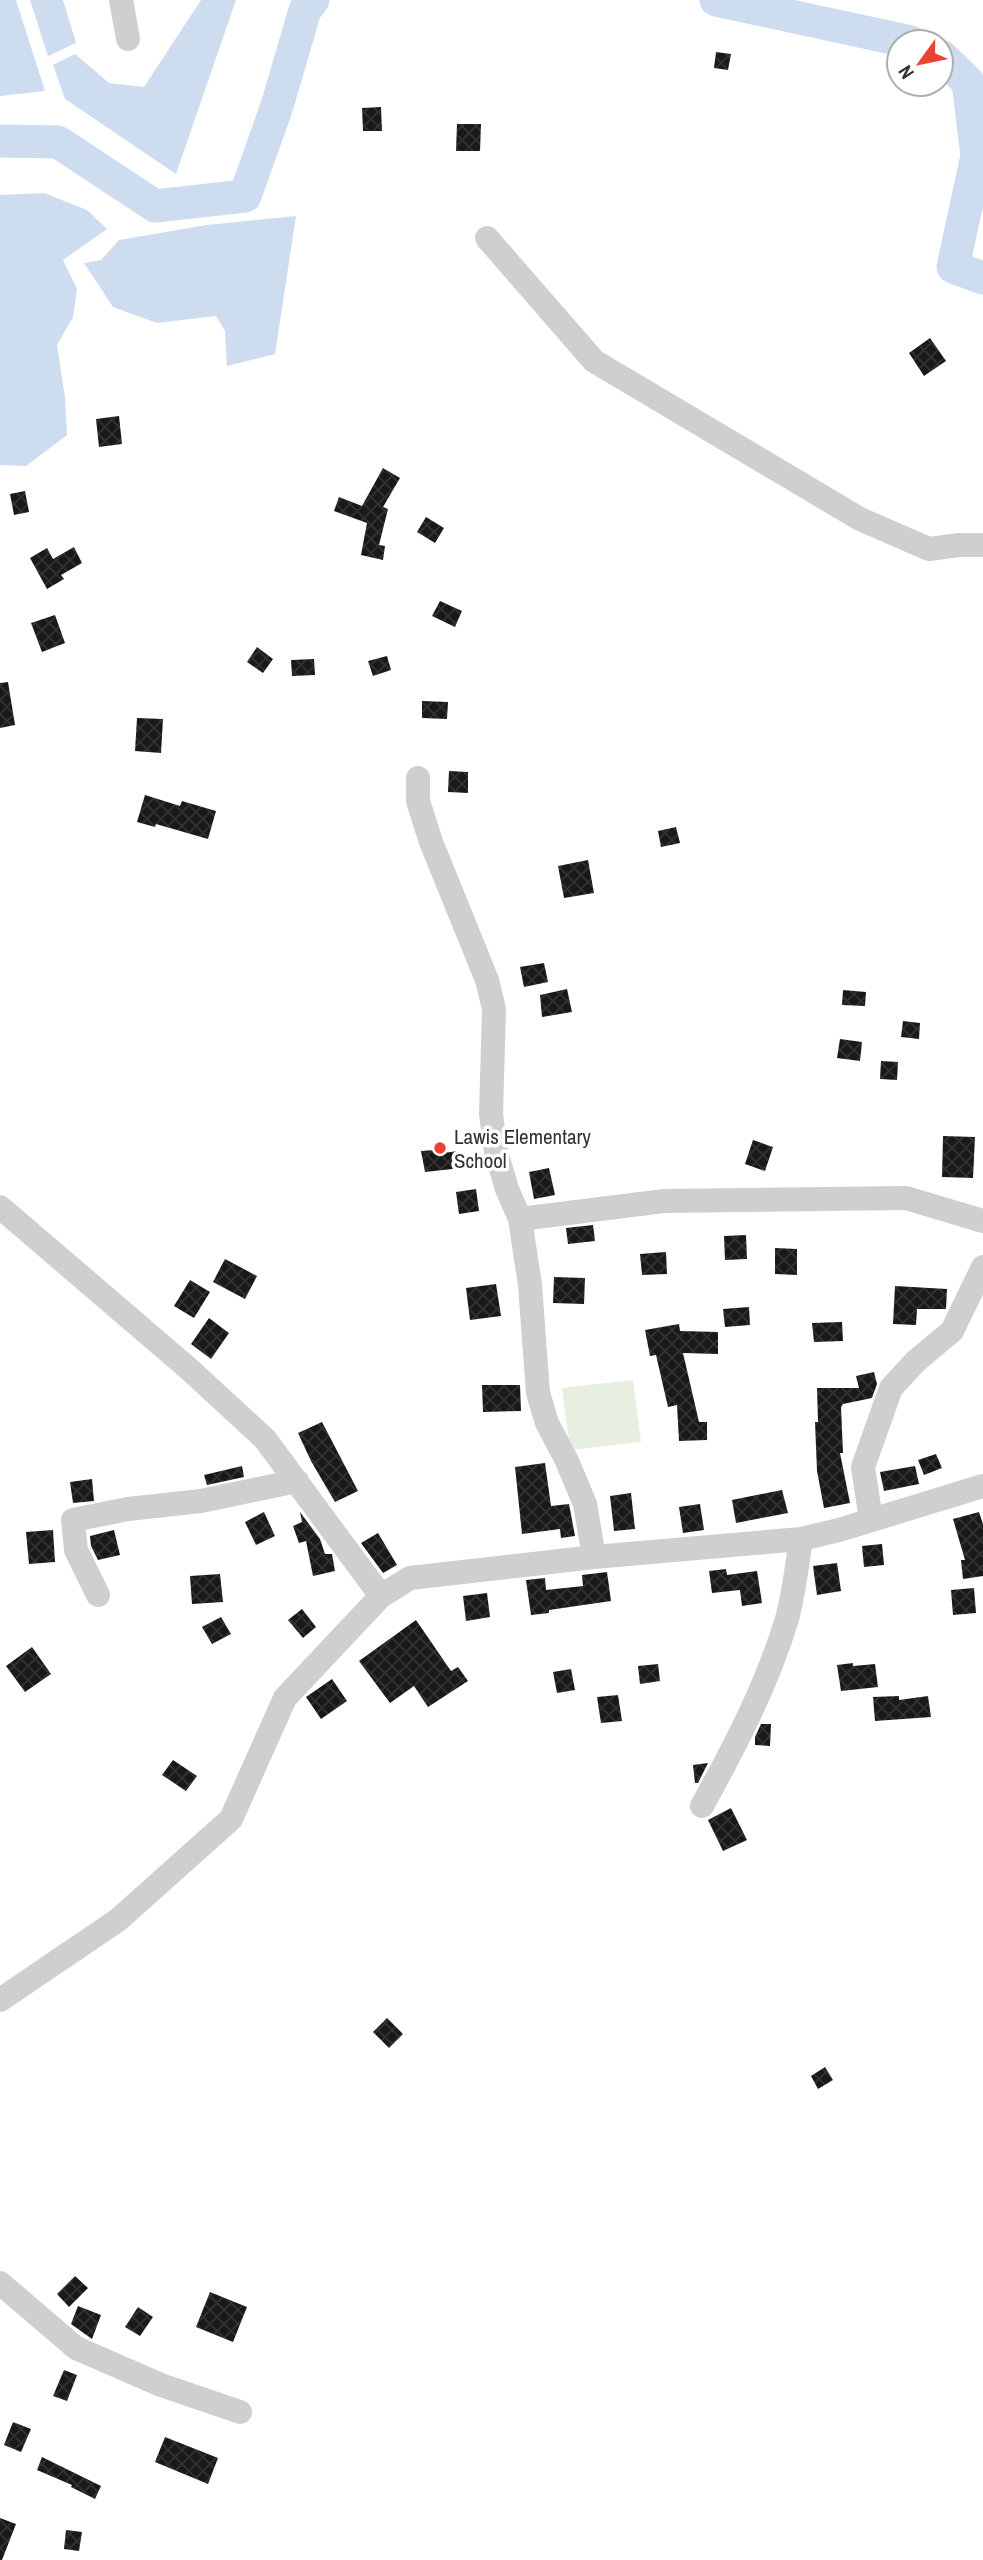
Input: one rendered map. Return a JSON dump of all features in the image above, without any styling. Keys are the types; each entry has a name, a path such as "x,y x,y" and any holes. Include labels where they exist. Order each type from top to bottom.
{"street":[{"path":"121,0 128,39"},
{"path":"487,239 594,361 860,519 929,550 959,545 983,545"},
{"path":"418,778 418,801 431,842 460,909 494,1009 491,1114 496,1152 520,1220 530,1285 538,1394 547,1423 585,1504 594,1557"},
{"path":"520,1220 664,1201 906,1199 983,1221"},
{"path":"0,1207 189,1368 265,1438 381,1596"},
{"path":"871,1520 863,1466 891,1388 916,1361 952,1331 983,1267"},
{"path":"98,1595 76,1549 73,1520 128,1509 201,1501 297,1481"},
{"path":"0,2000 118,1920 231,1819 285,1698 381,1596 410,1578 594,1557 801,1539 983,1486"},
{"path":"702,1806 743,1731 766,1674 787,1617 801,1539"},
{"path":"0,2283 76,2348 161,2385 240,2412"}],"green space":[{"path":"633,1380 641,1442 570,1450 562,1388"}],"water":[{"path":"0,0 16,0 45,91 0,96"},
{"path":"30,0 63,0 76,43 48,56"},
{"path":"201,0 236,0 176,174 65,99 53,65 75,54 109,83 144,87"},
{"path":"44,193 87,210 107,229 63,260 77,289 73,317 57,345 67,435 26,466 0,465 0,195"},
{"path":"296,216 275,354 227,366 225,331 216,316 157,323 113,307 84,263 101,260 119,240 207,225"}],"building":[{"path":"716,52 731,54 728,70 714,68"},
{"path":"381,107 382,131 363,131 362,108"},
{"path":"457,124 481,124 480,151 456,151"},
{"path":"930,338 946,361 924,376 909,353"},
{"path":"119,416 122,444 99,447 96,419"},
{"path":"383,468 400,478 383,507 388,509 379,545 385,546 383,560 361,555 367,523 334,511 339,497 362,506"},
{"path":"25,491 29,512 14,515 10,494"},
{"path":"426,517 444,528 435,543 417,532"},
{"path":"74,547 82,563 61,575 64,579 47,589 30,558 47,548 53,559"},
{"path":"440,601 462,611 455,627 432,616"},
{"path":"55,615 65,643 42,652 31,623"},
{"path":"257,647 273,659 263,673 247,662"},
{"path":"387,656 391,670 373,676 368,661"},
{"path":"314,659 315,675 292,676 291,660"},
{"path":"8,682 15,725 0,728 0,683"},
{"path":"422,701 448,702 447,719 422,718"},
{"path":"137,718 163,719 161,753 135,751"},
{"path":"449,771 468,772 468,793 448,792"},
{"path":"145,795 180,806 182,801 216,811 208,839 156,824 155,827 137,822"},
{"path":"676,827 680,843 661,847 658,831"},
{"path":"588,860 594,893 564,898 558,866"},
{"path":"544,963 548,982 524,987 520,967"},
{"path":"567,989 572,1012 542,1017 540,995"},
{"path":"843,990 866,992 865,1006 842,1005"},
{"path":"903,1021 920,1023 919,1039 901,1037"},
{"path":"840,1039 862,1042 860,1061 837,1058"},
{"path":"881,1061 898,1062 897,1080 880,1079"},
{"path":"943,1136 975,1137 973,1178 942,1177"},
{"path":"753,1140 773,1147 765,1171 745,1164"},
{"path":"435,1150 436,1154 458,1151 461,1168 425,1172 421,1151"},
{"path":"549,1168 555,1195 534,1199 529,1172"},
{"path":"476,1189 479,1211 459,1214 456,1192"},
{"path":"593,1225 595,1241 568,1244 566,1228"},
{"path":"746,1235 747,1259 725,1260 724,1236"},
{"path":"775,1248 797,1249 797,1275 775,1274"},
{"path":"666,1252 667,1274 642,1275 640,1254"},
{"path":"225,1259 257,1276 245,1299 213,1282"},
{"path":"554,1277 585,1278 584,1304 553,1303"},
{"path":"190,1280 210,1292 194,1318 174,1306"},
{"path":"496,1284 501,1316 470,1320 466,1288"},
{"path":"895,1286 947,1289 946,1309 917,1309 916,1325 893,1324"},
{"path":"749,1307 750,1325 725,1327 723,1309"},
{"path":"209,1318 229,1333 211,1359 191,1344"},
{"path":"842,1322 843,1341 814,1342 812,1323"},
{"path":"679,1324 680,1331 718,1332 718,1354 683,1353 699,1422 707,1422 707,1440 679,1441 677,1405 668,1407 656,1355 650,1356 645,1330"},
{"path":"874,1372 877,1384 872,1398 843,1404 841,1407 843,1453 840,1453 850,1503 824,1508 817,1471 817,1388 859,1388 856,1376"},
{"path":"482,1385 520,1385 521,1411 483,1412"},
{"path":"322,1422 358,1491 335,1502 298,1433"},
{"path":"936,1454 942,1468 924,1475 918,1460"},
{"path":"545,1463 551,1506 569,1504 575,1536 561,1538 560,1529 522,1534 515,1467"},
{"path":"242,1466 244,1477 207,1485 204,1475"},
{"path":"915,1466 919,1484 884,1491 880,1472"},
{"path":"92,1479 94,1501 73,1503 70,1482"},
{"path":"782,1490 788,1513 736,1523 732,1500"},
{"path":"631,1493 635,1529 614,1531 610,1496"},
{"path":"700,1504 704,1530 683,1533 679,1507"},
{"path":"264,1512 275,1536 256,1545 245,1522"},
{"path":"300,1512 320,1539 325,1554 332,1554 335,1571 313,1576 306,1541 299,1543 293,1526 302,1522"},
{"path":"979,1512 983,1524 983,1576 963,1579 961,1560 965,1560 953,1519"},
{"path":"53,1530 55,1562 29,1564 26,1532"},
{"path":"114,1530 120,1555 98,1560 91,1546 90,1536"},
{"path":"378,1533 397,1565 383,1573 361,1543"},
{"path":"882,1544 884,1565 864,1567 862,1546"},
{"path":"837,1563 841,1591 817,1595 813,1566"},
{"path":"726,1569 727,1575 757,1571 762,1603 742,1606 740,1590 712,1593 709,1571"},
{"path":"607,1572 611,1601 531,1615 526,1580 545,1578 546,1590 583,1586 582,1575"},
{"path":"220,1574 223,1602 192,1604 190,1576"},
{"path":"974,1588 976,1613 953,1615 951,1590"},
{"path":"487,1593 490,1617 466,1621 463,1596"},
{"path":"302,1609 316,1627 303,1638 288,1620"},
{"path":"221,1617 231,1634 212,1644 202,1627"},
{"path":"416,1620 451,1671 458,1667 468,1681 428,1707 414,1686 390,1703 359,1661"},
{"path":"32,1647 51,1674 25,1692 6,1666"},
{"path":"853,1663 853,1666 875,1664 878,1687 841,1691 837,1665"},
{"path":"658,1664 660,1681 640,1684 638,1666"},
{"path":"571,1669 575,1690 557,1693 553,1672"},
{"path":"332,1679 347,1701 321,1719 306,1697"},
{"path":"618,1695 622,1721 601,1723 597,1697"},
{"path":"899,1696 899,1700 928,1696 931,1717 875,1721 873,1697"},
{"path":"761,1724 771,1724 770,1746 755,1745 755,1737"},
{"path":"173,1760 197,1776 186,1791 162,1775"},
{"path":"708,1763 698,1783 695,1783 693,1765"},
{"path":"731,1808 747,1840 723,1851 708,1820"},
{"path":"387,2018 403,2034 389,2048 373,2032"},
{"path":"825,2067 833,2080 818,2089 811,2076"},
{"path":"75,2276 88,2288 69,2307 57,2294"},
{"path":"210,2292 247,2307 233,2342 196,2327"},
{"path":"78,2306 101,2315 92,2339 71,2324"},
{"path":"138,2307 153,2317 140,2336 125,2327"},
{"path":"64,2370 77,2375 67,2401 53,2396"},
{"path":"13,2422 31,2429 21,2452 4,2445"},
{"path":"165,2437 218,2458 208,2484 155,2462"},
{"path":"42,2457 101,2486 95,2499 71,2487 72,2485 37,2470"},
{"path":"0,2518 16,2524 2,2560 0,2560"},
{"path":"66,2530 82,2532 79,2551 64,2549"}],"waterway":[{"path":"0,141 58,142 155,206 245,196 277,106 305,10 313,0"},
{"path":"716,0 885,36"},
{"path":"955,69 968,82 977,156 953,267 983,278"}],"place":[{"name":"Lawis Elementary School","path":"440,1148"}]}
